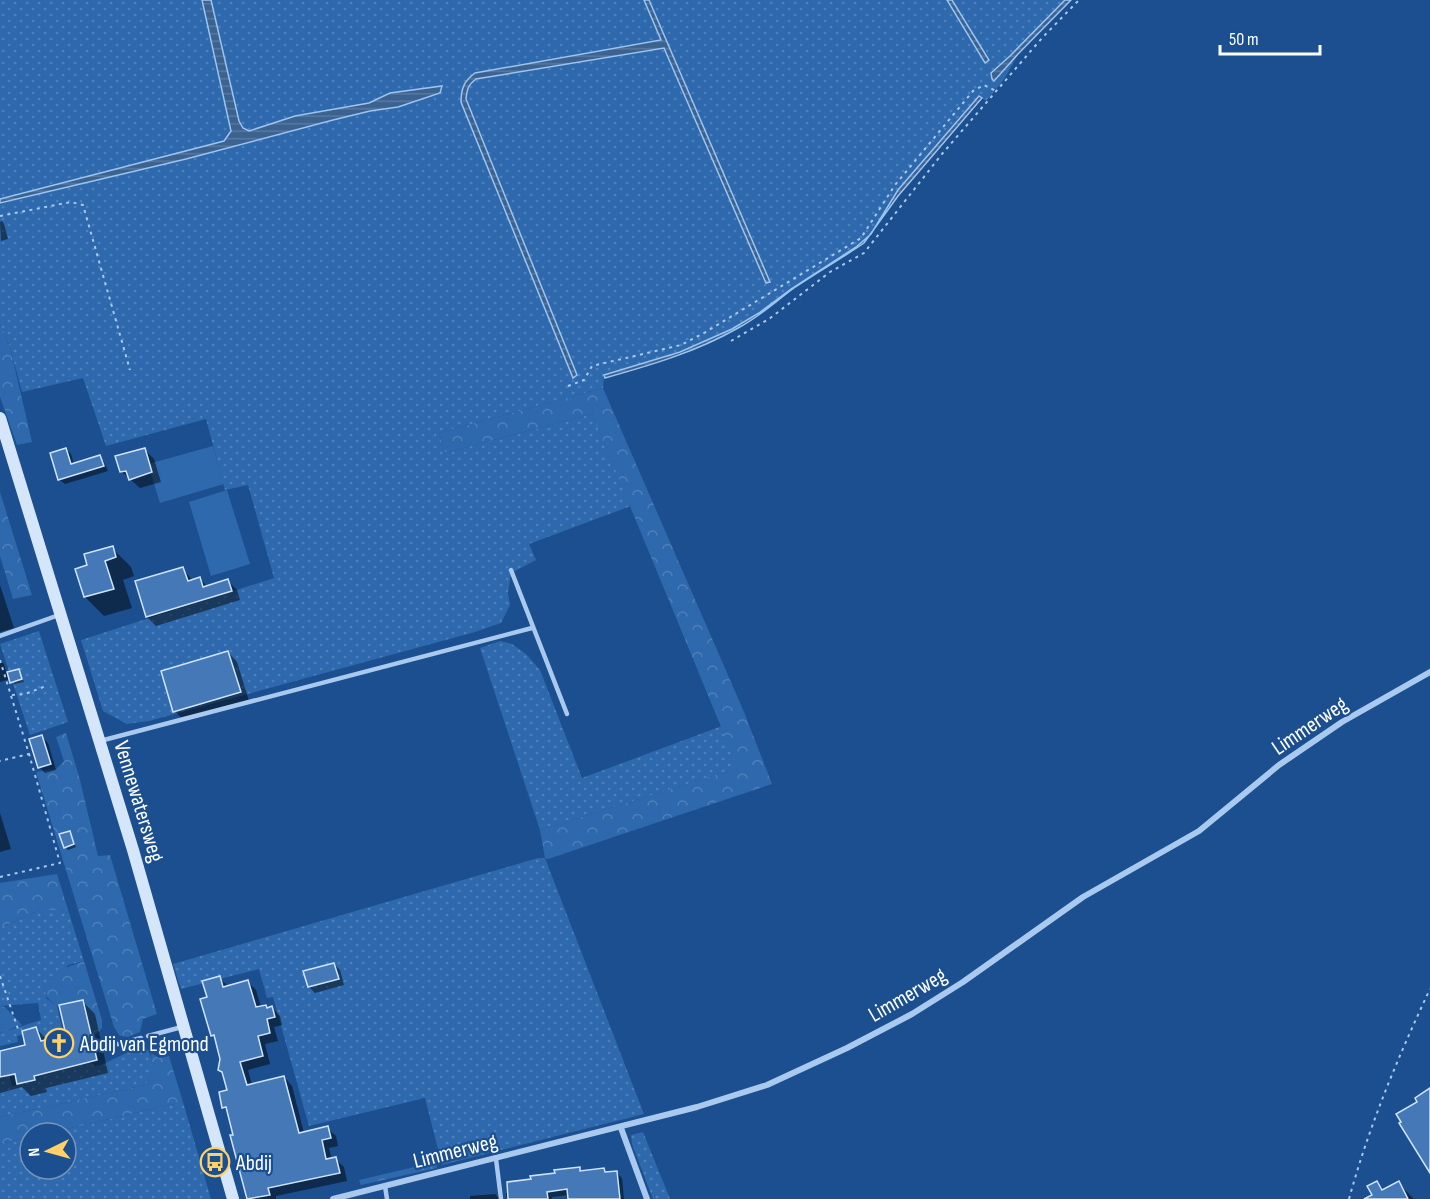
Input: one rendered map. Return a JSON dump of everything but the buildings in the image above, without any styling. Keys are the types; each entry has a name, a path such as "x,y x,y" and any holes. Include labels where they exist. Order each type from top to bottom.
{"street":[{"name":"Vennewatersweg","path":"0,418 100,741 233,1199"},
{"name":"Limmerweg","path":"333,1199 697,1107 767,1085 847,1048 912,1014 963,982 1083,897 1199,831 1279,765 1342,722 1430,672"},
{"path":"621,1128 647,1199"}],"lane":[{"path":"510,570 567,714"},
{"path":"0,636 61,614"},
{"path":"100,741 532,628"},
{"path":"148,1036 184,1026"},
{"path":"106,1047 141,1038"},
{"path":"496,1159 501,1199"},
{"path":"385,1186 387,1199"}],"path":[{"path":"731,341 769,319 830,272 864,253 921,180 996,91 1079,0"},
{"path":"568,386 584,380 591,366 681,345 861,238 895,185 973,91 984,85 996,91"},
{"path":"0,216 70,202 82,205 130,370"},
{"path":"0,660 60,863 0,877"},
{"path":"11,696 25,694 46,686"},
{"path":"0,761 28,754"},
{"path":"0,976 18,1029"},
{"path":"1349,1199 1365,1143 1406,1040 1430,988"}],"green space":[{"path":"0,0 1065,0 991,73 995,80 1018,54 1005,78 986,101 979,96 898,190 871,234 759,313 732,329 690,348 604,376 603,388 439,433 445,453 592,414 631,506 529,544 536,560 511,573 508,593 510,605 501,623 149,721 127,724 103,711 81,640 274,578 248,485 225,490 206,419 106,446 83,378 22,392 10,347 0,324 0,204 166,161 0,199"},
{"path":"0,324 10,347 32,442 17,445 0,397"},
{"path":"603,388 744,712 772,784 548,859 545,858 540,830 738,768 592,414 445,453 439,433"},
{"path":"213,446 224,484 160,503 148,464"},
{"path":"227,490 250,564 211,576 189,502"},
{"path":"0,492 32,595 13,599 0,556"},
{"path":"39,631 68,722 30,735 0,644"},
{"path":"500,641 512,644 526,654 540,670 582,778 722,726 739,768 540,830 480,648"},
{"path":"66,733 98,856 110,855 157,1014 143,1019 140,1032 128,1037 120,1036 114,1027 36,772 56,769 64,761 56,737"},
{"path":"538,858 545,858 644,1114 442,1165 425,1098 309,1126 273,997 267,998 259,969 181,989 173,964"},
{"path":"57,874 69,913 40,910 0,928 0,883"},
{"path":"40,910 69,913 84,961 68,965 46,998 57,1006 64,1037 38,1044 34,1032 17,1036 18,1042 0,1046 0,1033 41,1020 38,1003 0,1006 0,928"},
{"path":"84,961 102,1020 102,1028 92,1038 84,1000 57,1006 47,997 44,989 44,985 62,969"},
{"path":"0,1006 5,1007 22,1025 0,1033"},
{"path":"145,1046 152,1060 151,1076 145,1085 0,1117 0,1078 9,1075 12,1086 30,1082 28,1075 88,1061 95,1066 101,1065"},
{"path":"151,1053 159,1058 169,1056 183,1102 78,1126 78,1121 18,1121 18,1140 0,1144 0,1117 145,1085 151,1074"},
{"path":"183,1102 211,1199 0,1199 0,1144 18,1140 18,1181 78,1181 78,1126"},
{"path":"643,1132 670,1199 653,1199 632,1144 631,1135"},
{"path":"436,1162 437,1168 361,1185 359,1180"}],"shaded area":[{"path":"202,0 211,0 239,121 243,128 249,131 295,116 369,103 390,93 442,86 440,93 398,107 370,111 186,159 0,203 0,199 224,141 231,131"},
{"path":"644,0 649,0 770,282 766,283 664,48 476,79 468,88 466,99 577,375 573,378 461,102 462,93 466,82 475,73 661,40"},
{"path":"947,0 952,0 989,60 985,63"},
{"path":"1065,0 1071,0 994,81 991,73"},
{"path":"979,96 982,98 898,196 874,230 898,190"},
{"path":"870,235 864,243 794,288 760,314 722,337 656,363 605,378 604,375 680,352 732,329 759,313 791,289 856,247"}],"place":[{"name":"Abdij van Egmond","path":"59,1043"},
{"name":"Abdij","path":"215,1162"}]}
